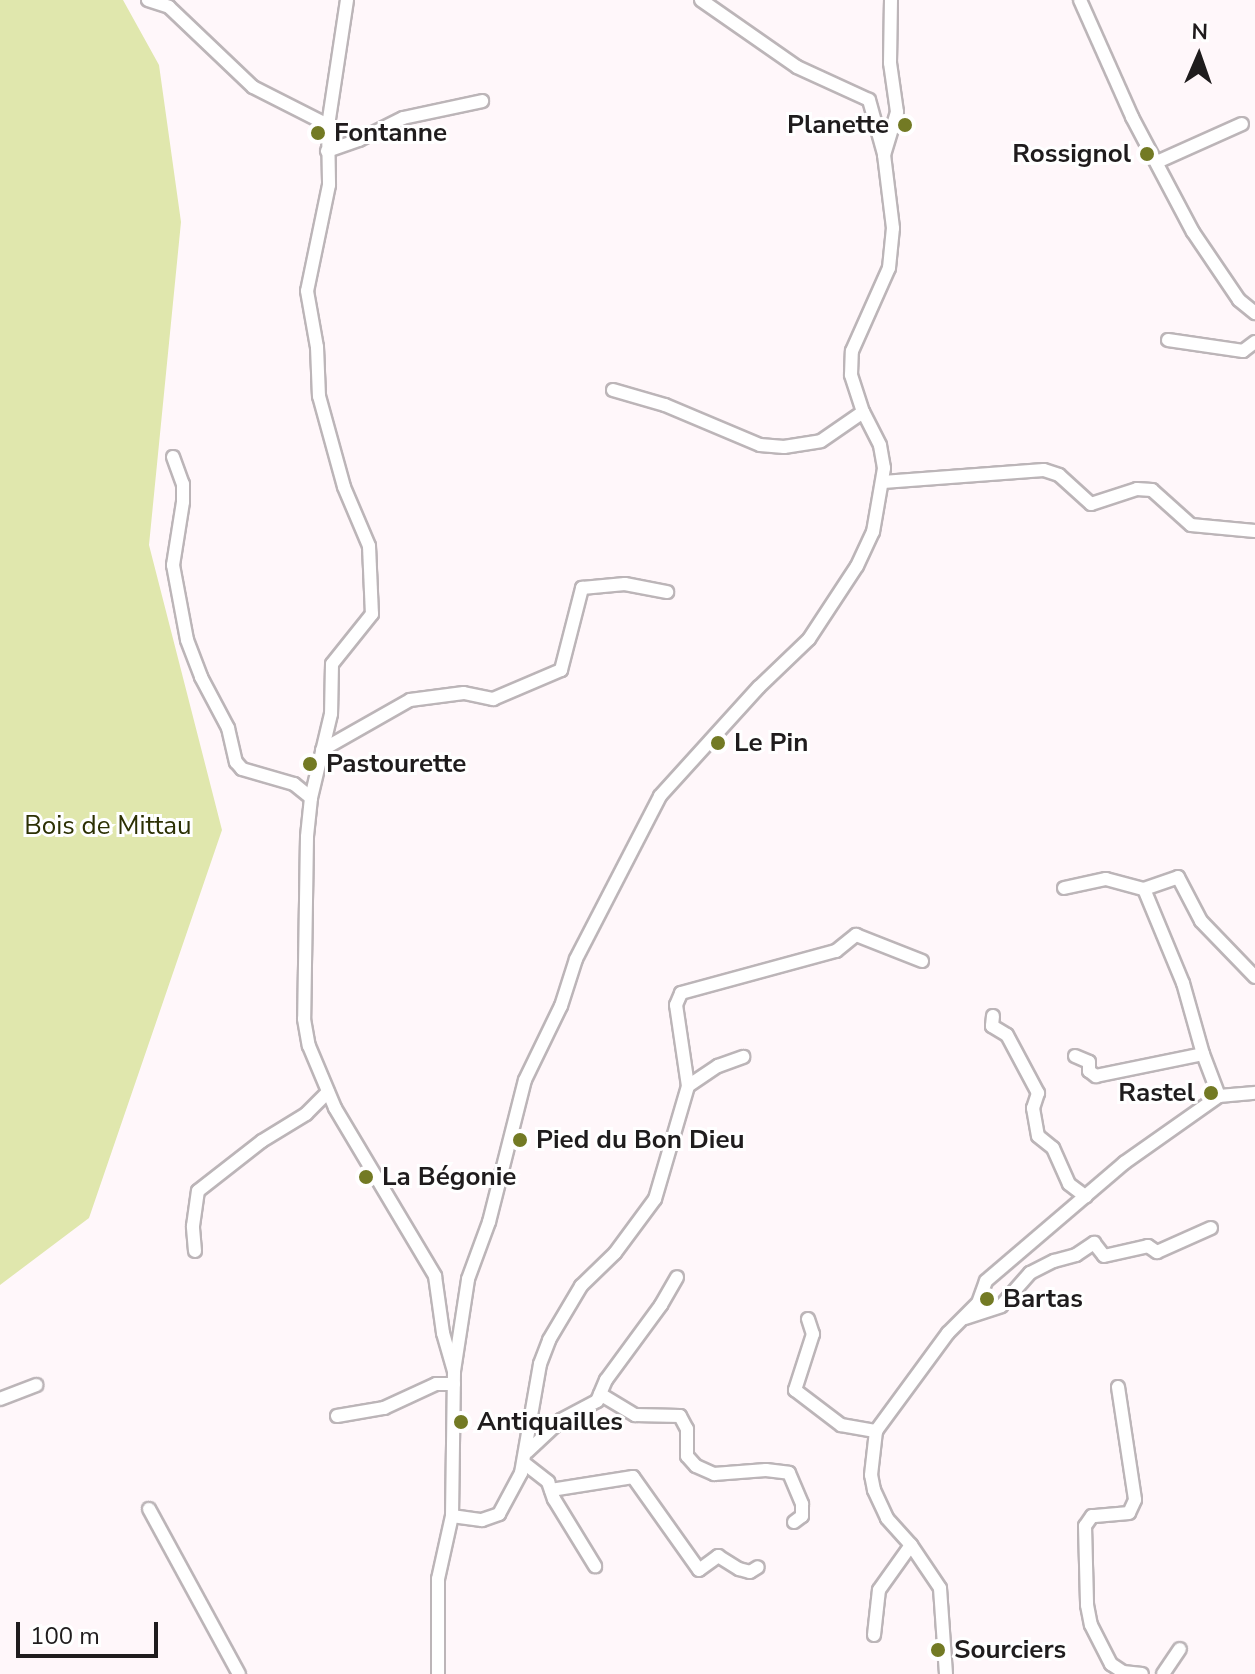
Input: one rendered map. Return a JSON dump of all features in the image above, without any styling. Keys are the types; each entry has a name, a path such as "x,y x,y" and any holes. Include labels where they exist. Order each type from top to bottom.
{"street":[{"path":"148,0 169,7 253,87 328,125"},
{"path":"347,0 328,125 329,185 307,291 317,347 319,396 344,487 369,546 373,601 372,614 332,664 331,714 311,798 307,837 304,1019 309,1046 328,1092 435,1276 443,1333 454,1378"},
{"path":"438,1674 438,1579 452,1516 454,1378 468,1279 489,1222 525,1080 561,1006 576,959 660,796 825,619 865,553 873,532 883,482 880,445 852,385 852,351 889,268 893,228 884,155 869,100 797,67 701,0"},
{"path":"884,155 897,112 890,74 891,0"},
{"path":"1080,0 1132,117 1193,232 1239,300 1255,313"},
{"path":"327,151 359,140 403,118 482,101"},
{"path":"1157,162 1242,124"},
{"path":"1168,340 1243,351 1255,342"},
{"path":"613,390 655,401 760,445 784,447 821,441 863,412"},
{"path":"173,457 183,484 183,502 173,565 187,640 201,677 228,728 236,762 242,769 294,784 311,798"},
{"path":"883,482 1044,470 1059,475 1091,504 1137,489 1152,490 1191,525 1255,531"},
{"path":"322,750 410,700 464,693 493,699 561,670 582,588 625,584 667,592"},
{"path":"1064,888 1106,879 1144,889 1178,877 1201,921 1255,977"},
{"path":"1144,889 1183,983 1203,1054 1219,1096"},
{"path":"452,1516 482,1520 499,1514 525,1458 540,1364 549,1340 581,1286 615,1253 655,1199 688,1086 676,1005 681,993 836,951 856,935 922,961"},
{"path":"993,1016 992,1026 1007,1035 1038,1093 1033,1108 1038,1136 1053,1148 1069,1184 1086,1197"},
{"path":"1075,1056 1089,1062 1089,1071 1096,1076 1203,1054"},
{"path":"688,1086 718,1066 743,1057"},
{"path":"195,1251 193,1226 198,1191 262,1141 306,1114 328,1092"},
{"path":"946,1674 940,1588 911,1545 887,1518 874,1490 871,1475 876,1431 948,1333 978,1303 986,1281 1124,1163 1219,1096 1255,1093"},
{"path":"962,1319 1001,1306 1030,1273 1054,1261 1076,1255 1094,1243 1104,1256 1148,1246 1157,1252 1211,1228"},
{"path":"525,1458 561,1420 597,1401 677,1277"},
{"path":"808,1319 813,1334 795,1390 841,1425 876,1431"},
{"path":"337,1416 384,1408 454,1378"},
{"path":"0,1399 36,1385"},
{"path":"1118,1387 1135,1500 1129,1513 1092,1516 1085,1526 1087,1605 1091,1625 1111,1664 1123,1672 1142,1674"},
{"path":"600,1394 635,1415 680,1416 687,1429 687,1456 696,1466 714,1474 766,1470 789,1473 802,1504 802,1516 794,1522"},
{"path":"525,1458 548,1482 595,1566"},
{"path":"551,1490 633,1477 699,1570 718,1556 739,1569 750,1572 758,1567"},
{"path":"149,1509 239,1674"},
{"path":"874,1635 879,1590 911,1545"},
{"path":"1163,1674 1180,1649"}],"green space":[{"name":"Bois de Mittau","path":"0,0 123,0 159,65 181,222 149,545 222,830 89,1218 0,1285"}],"place":[{"name":"Planette","path":"905,125"},
{"name":"Fontanne","path":"318,133"},
{"name":"Rossignol","path":"1147,154"},
{"name":"Le Pin","path":"718,743"},
{"name":"Pastourette","path":"310,764"},
{"name":"Rastel","path":"1211,1093"},
{"name":"Pied du Bon Dieu","path":"520,1140"},
{"name":"La Bégonie","path":"366,1177"},
{"name":"Bartas","path":"987,1299"},
{"name":"Antiquailles","path":"461,1422"},
{"name":"Sourciers","path":"938,1650"}]}
